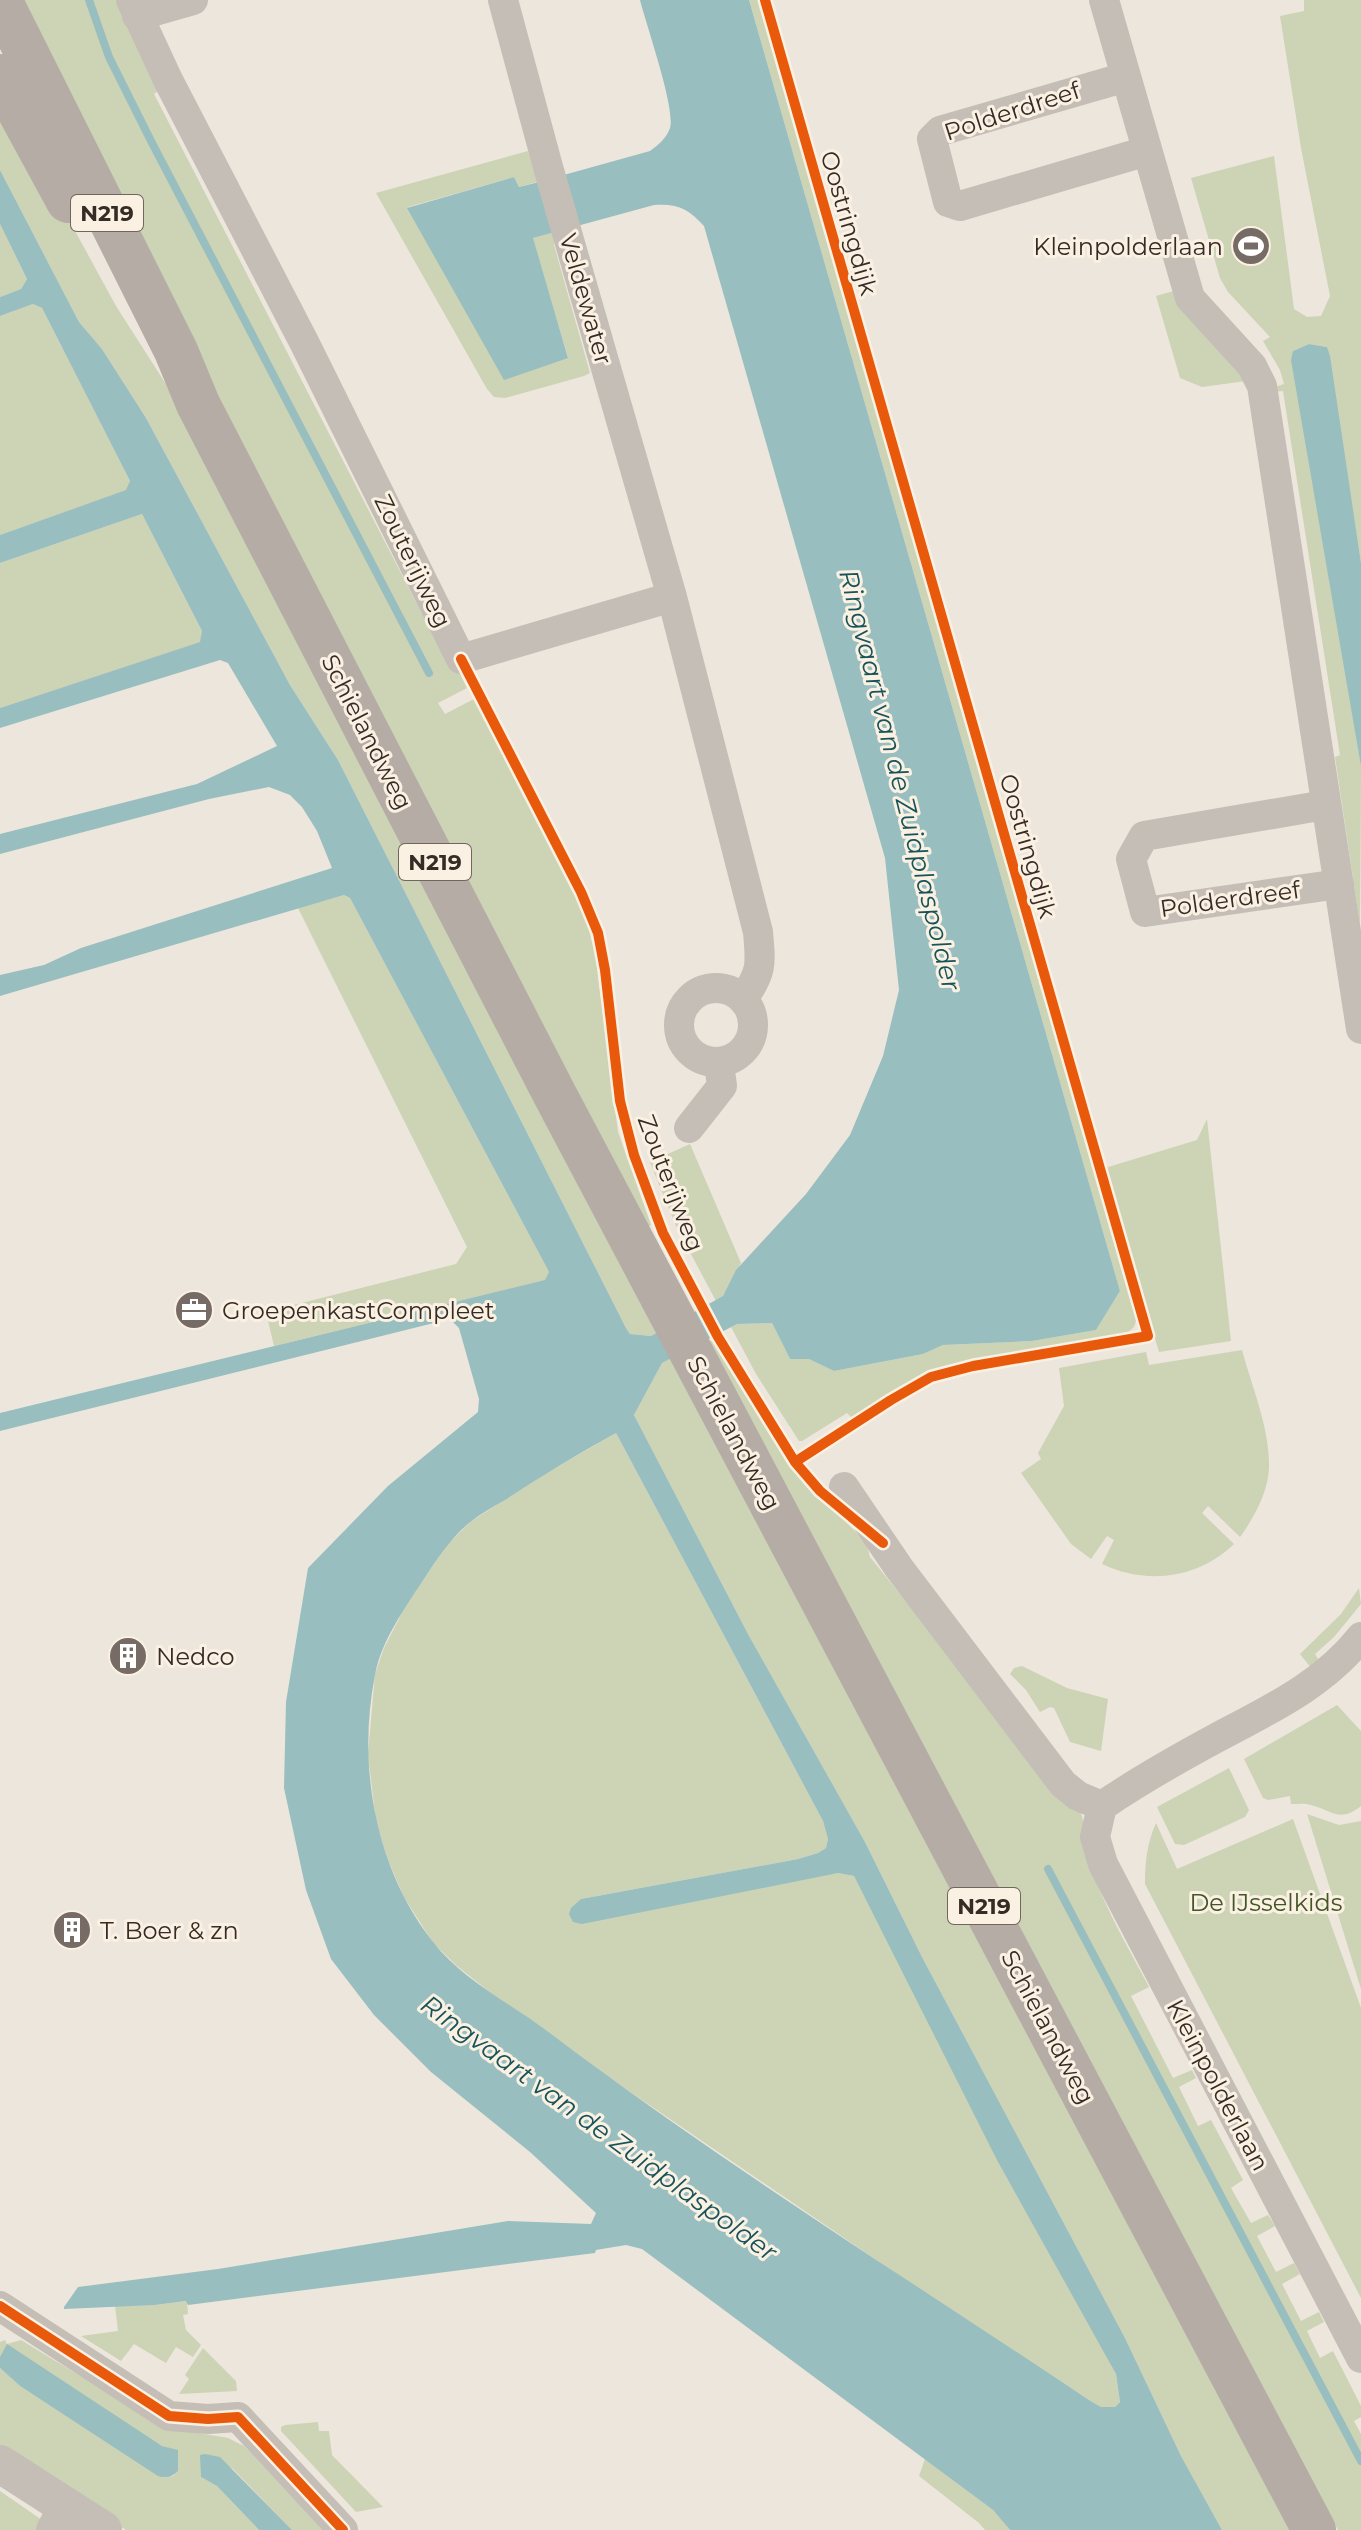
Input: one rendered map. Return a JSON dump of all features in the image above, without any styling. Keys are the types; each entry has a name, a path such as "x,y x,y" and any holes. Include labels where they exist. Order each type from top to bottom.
{"main road":[{"name":"Schielandweg","path":"0,0 176,351 198,404 548,1081 1314,2530"},
{"name":"Schielandweg","path":"0,76 102,264 146,336 198,404"},
{"name":"Schielandweg","path":"1276,2459 1324,2530"}],"street":[{"path":"134,8 193,0"},
{"name":"Veldewater","path":"503,0 672,597 758,932 758,978 743,999"},
{"path":"1104,0 1190,298 1252,366 1262,386 1361,1029"},
{"name":"Zouterijweg","path":"134,8 461,659 672,597"},
{"name":"Polderdreef","path":"1126,77 940,131 932,139 948,202 960,206 1147,151"},
{"name":"Polderdreef","path":"1325,805 1144,836 1131,859 1145,912 1339,884"},
{"path":"718,988 731,991 743,999 754,1022 753,1035 738,1056 719,1063 699,1058 687,1049 680,1037 679,1023 683,1009 691,998 703,990 718,988"},
{"path":"689,1128 722,1086 719,1063"},
{"path":"844,1487 899,1568 1063,1784 1078,1796 1102,1806 1138,1781 1278,1705 1320,1678 1361,1637"},
{"name":"Kleinpolderlaan","path":"1102,1806 1095,1837 1103,1864 1361,2358"},
{"path":"0,2306 169,2416 208,2419 238,2417 343,2530"},
{"path":"0,2464 57,2518 103,2530"}],"green space":[{"path":"18,0 116,0 160,90 154,94 436,641 443,638 467,688 438,703 445,714 474,699 574,892 595,953 618,1132 651,1225 645,1228 286,541"},
{"path":"749,0 759,0 1137,1318 1134,1327 1126,1334 948,1365 910,1382 852,1418 847,1413 802,1441 799,1441 756,1374 731,1327 737,1324 772,1323 790,1359 809,1359 834,1371 923,1354 943,1345 1032,1341 1096,1330 1120,1291"},
{"path":"1304,0 1361,0 1361,563 1327,347 1309,344 1293,351 1361,765 1360,925 1335,757 1340,755 1283,391 1273,392 1272,388 1284,384 1280,370 1263,341 1270,337 1228,292 1220,278 1191,178 1274,156 1294,309 1307,317 1321,316 1330,296 1301,148 1280,16 1304,11"},
{"path":"0,100 116,306 194,428 662,1330 651,1336 630,1334 626,1328 338,760 290,685 146,418 102,349 79,322 0,170"},
{"path":"528,151 540,181 519,187 514,177 408,207 568,357 532,238 555,232 554,245 590,373 505,398 494,397 376,193"},
{"path":"0,224 27,279 21,289 0,297"},
{"path":"1177,290 1246,381 1202,387 1180,378 1156,296"},
{"path":"33,304 42,308 130,481 127,490 0,535 0,316"},
{"path":"142,514 202,631 201,642 0,708 0,563"},
{"path":"344,895 350,898 549,1272 546,1280 274,1346 266,1312 456,1264 467,1247 298,908"},
{"path":"1207,1119 1231,1341 1159,1352 1105,1168 1197,1140"},
{"path":"690,1144 741,1263 723,1296 716,1301 676,1226 650,1162"},
{"path":"713,1340 783,1454 804,1480 866,1542 870,1557 1003,1721 1080,1810 1088,1858 1102,1896 1149,1987 1131,1996 1173,2078 1192,2070 1196,2078 1179,2087 1198,2126 1211,2120 1243,2180 1231,2188 1251,2223 1268,2215 1275,2226 1257,2236 1276,2272 1294,2263 1300,2274 1282,2284 1301,2321 1319,2312 1324,2322 1307,2331 1320,2358 1333,2351 1361,2406 1361,2417 1354,2421 1361,2434 1361,2530 1338,2530 1305,2475 707,1343"},
{"path":"1242,1350 1267,1438 1269,1468 1266,1486 1255,1513 1240,1537 1208,1506 1202,1513 1234,1544 1204,1565 1171,1575 1154,1576 1136,1575 1102,1564 1114,1540 1107,1536 1091,1559 1071,1544 1021,1473 1041,1459 1038,1453 1064,1406 1059,1368 1146,1352 1149,1365"},
{"path":"673,1357 1291,2530 1222,2530 1181,2456 1125,2338 922,1957 865,1842 748,1634 634,1415 662,1363"},
{"path":"616,1433 823,1821 828,1839 826,1848 798,1859 581,1899 838,1873 854,1876 1116,2374 1120,2402 1115,2407 1101,2407 1089,2400 932,2298 496,1997 433,1943 404,1897 376,1823 368,1754 375,1674 384,1648 404,1609 446,1546 470,1522"},
{"path":"1359,1588 1361,1604 1334,1637 1315,1654 1320,1662 1312,1669 1300,1654 1341,1614"},
{"path":"1022,1666 1067,1688 1108,1699 1101,1751 1070,1742 1054,1708 1040,1712 1026,1690 1010,1674 1014,1668"},
{"path":"1337,1705 1361,1731 1361,1806 1342,1815 1309,1804 1291,1804 1290,1796 1263,1798 1244,1759"},
{"path":"1229,1768 1249,1810 1245,1817 1184,1845 1175,1844 1157,1807"},
{"path":"1307,1814 1339,1825 1361,1821 1361,1989"},
{"name":"De IJsselkids","path":"1293,1819 1361,2008 1361,2298 1145,1884 1147,1853 1156,1823 1177,1869"},
{"path":"187,2301 188,2314 183,2315 186,2330 201,2345 193,2357 176,2347 166,2363 134,2344 121,2361 81,2336 118,2331 115,2306"},
{"path":"5,2340 7,2344 21,2340 164,2427 228,2438 244,2446 324,2530 292,2530 232,2468 201,2477 217,2486 259,2530 126,2530 0,2447 0,2368 20,2386 164,2478 178,2471 178,2451 162,2446 0,2357 0,2342"},
{"path":"203,2348 236,2381 237,2391 179,2394 189,2379 185,2375"},
{"path":"318,2422 319,2431 329,2431 332,2455 383,2507 356,2512 281,2431 285,2425"},
{"path":"925,2459 993,2510 1010,2530 985,2530 919,2476"},
{"path":"0,2491 42,2520 38,2530 0,2530"}],"water":[{"name":"Ringvaart van de Zuidplaspolder","path":"640,0 749,0 1120,1291 1096,1330 1032,1341 943,1345 923,1354 834,1371 809,1359 790,1359 772,1323 737,1324 662,1363 634,1415 748,1634 865,1842 1222,2530 1010,2530 993,2510 642,2249 626,2245 596,2250 595,2253 188,2305 186,2301 64,2309 78,2287 218,2269 508,2221 591,2224 596,2213 530,2152 431,2072 374,2015 331,1959 306,1890 284,1788 286,1702 308,1568 388,1486 478,1412 479,1399 459,1328 450,1319 0,1431 0,1413 545,1280 549,1272 350,898 344,895 0,996 0,975 44,965 81,948 332,868 317,831 302,807 290,795 269,787 209,799 0,854 0,834 197,784 277,746 228,663 220,660 0,728 0,708 200,642 202,631 142,514 0,563 0,535 126,490 130,481 42,308 33,304 0,316 0,297 21,289 27,279 0,224 0,170 79,322 102,349 146,418 290,685 338,760 626,1328 630,1334 651,1336 723,1296 736,1270 806,1194 850,1135 883,1056 899,990 885,858 704,226 682,208 654,205 533,238 568,358 504,380 407,208 514,177 519,187 650,151 664,139 670,128 669,103","holes":["616,1433 823,1821 828,1839 826,1848 818,1853 581,1899 569,1914 573,1922 582,1924 838,1873 854,1876 997,2160 1116,2374 1120,2402 1115,2407 1101,2407 1089,2400 765,2186 478,1984 443,1954 413,1913 397,1882 384,1849 376,1815 368,1745 378,1662 395,1625 444,1550 462,1529 560,1465"]},
{"path":"1309,344 1327,347 1330,356 1361,563 1361,766 1291,360 1293,351"},
{"path":"7,2344 162,2446 178,2450 178,2471 169,2477 158,2476 20,2386 0,2368 0,2357"},
{"path":"200,2455 220,2457 292,2530 259,2530 217,2486 201,2477"}],"waterway":[{"path":"89,0 109,57 151,141 429,673"},
{"path":"1048,1869 1361,2461"}],"cycle path":[{"name":"Oostringdijk","path":"765,0 1148,1336 973,1366 931,1377 795,1462"},
{"path":"461,659 581,892 598,933 620,1101 634,1155 663,1233 718,1337 795,1462 820,1491 883,1543"},
{"path":"0,2306 169,2416 208,2419 238,2417 343,2530"}],"place":[{"name":"Kleinpolderlaan","path":"1251,246"},
{"name":"GroepenkastCompleet","path":"194,1310"},
{"name":"Nedco","path":"128,1656"},
{"name":"T. Boer & zn","path":"72,1930"}]}
